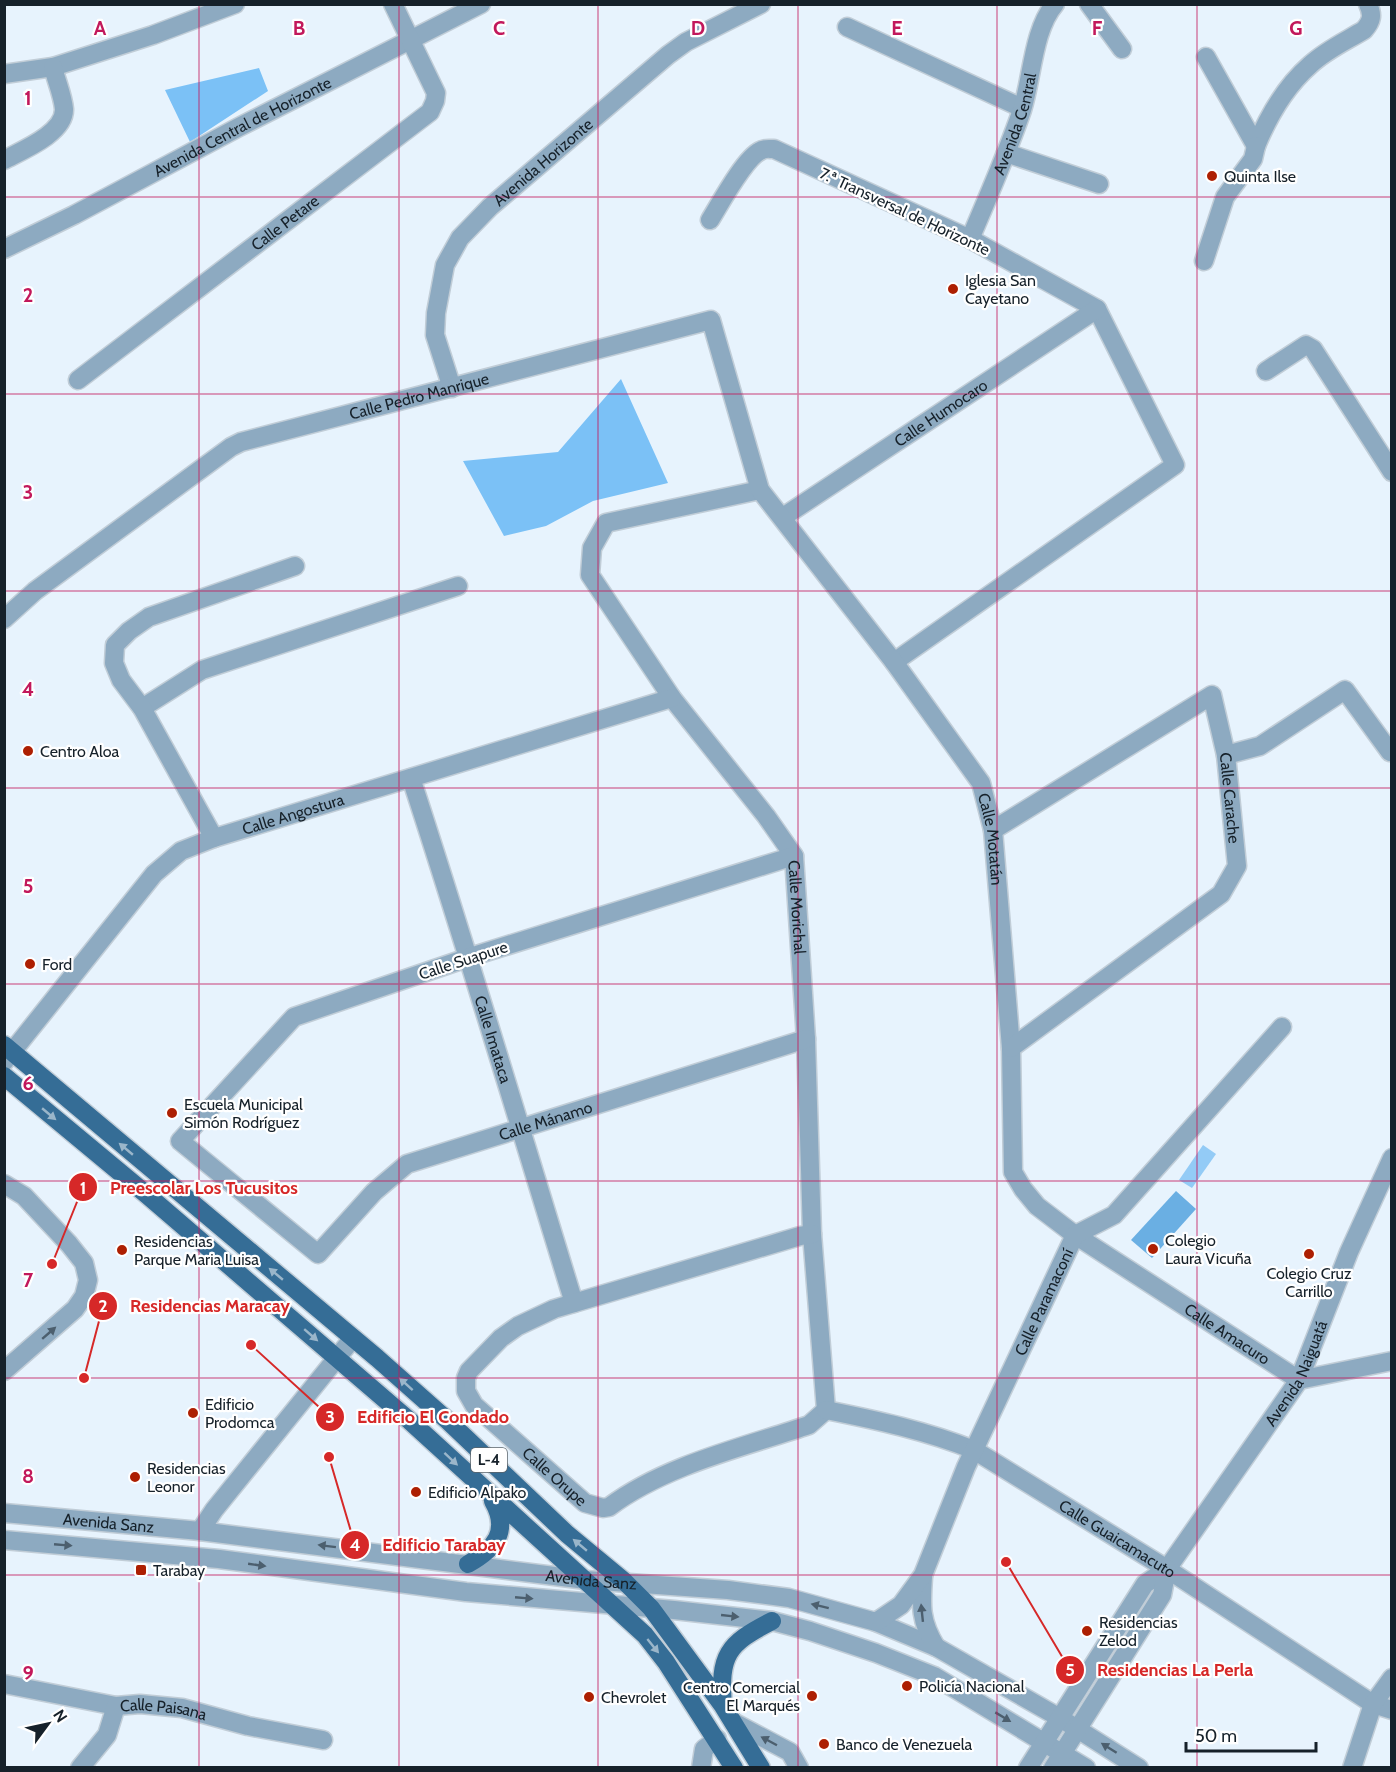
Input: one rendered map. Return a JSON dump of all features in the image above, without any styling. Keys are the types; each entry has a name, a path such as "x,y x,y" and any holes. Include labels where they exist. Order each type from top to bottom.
{"main road":[{"name":"L-4","path":"8,1053 57,1091 353,1338 447,1420 567,1534 625,1582 651,1608 723,1706 761,1767"},
{"name":"L-4","path":"4,1076 410,1421 645,1635 666,1662 734,1767"},
{"path":"468,1564 489,1549 500,1533 499,1511 491,1497"},
{"path":"723,1706 721,1684 726,1656 742,1638 772,1621"}],"street":[{"path":"4,74 53,67 153,35 236,4"},
{"name":"Calle Petare","path":"78,380 430,112 436,93 393,4"},
{"name":"Avenida Central de Horizonte","path":"4,249 481,4"},
{"name":"Avenida Horizonte","path":"452,388 435,335 436,313 445,265 460,238 490,207 668,55 686,42 761,4"},
{"name":"Avenida Central","path":"970,239 1006,153 1022,108 1041,33 1049,11 1055,4"},
{"path":"1089,4 1122,49"},
{"path":"1204,261 1226,197 1253,159 1256,146 1271,115 1301,73 1316,60 1364,30 1372,17 1368,4"},
{"path":"847,27 1022,108"},
{"path":"1206,57 1256,146"},
{"path":"4,160 60,126 64,111 53,67"},
{"name":"7.ª Transversal de Horizonte","path":"710,220 748,161 758,152 774,149 970,239 1098,309"},
{"path":"1006,153 1099,184"},
{"path":"894,662 1175,465 1098,309"},
{"name":"Calle Humocaro","path":"783,517 1098,309"},
{"name":"Calle Pedro Manrique","path":"4,620 35,591 231,447 241,442 711,320 760,490"},
{"path":"1266,371 1306,345 1313,348 1392,472"},
{"name":"Calle Motatán","path":"760,490 894,662 981,783 993,830 1011,1048 1013,1172 1037,1206 1075,1234"},
{"name":"Calle Morichal","path":"760,490 606,523 592,548 590,575 672,698 766,816 794,856 806,1039 812,1234 826,1410"},
{"path":"214,838 142,708 121,680 114,663 114,645 129,630 149,617 295,566"},
{"path":"142,708 202,670 458,586"},
{"path":"1226,755 1260,746 1345,690 1390,752 1392,751"},
{"name":"Calle Carache","path":"993,830 1212,695 1226,755 1237,866 1221,894 1011,1048"},
{"name":"Calle Angostura","path":"8,1053 154,874 181,851 214,838 672,698"},
{"name":"Calle Imataca","path":"411,778 470,957 519,1128 574,1303"},
{"name":"Calle Suapure","path":"318,1254 180,1141 294,1017 470,957 794,856"},
{"name":"Calle Paramaconí","path":"876,1622 901,1605 923,1575 974,1450 1075,1234 1114,1215 1282,1027"},
{"name":"Calle Mánamo","path":"318,1254 374,1192 407,1164 806,1039"},
{"name":"Avenida Naiguatá","path":"1028,1767 1145,1584 1167,1569 1299,1380 1348,1252 1392,1158"},
{"path":"4,1184 24,1196 69,1244 84,1263 88,1280 84,1296 75,1310 4,1371"},
{"name":"Calle Orupe","path":"812,1234 574,1303 535,1317 501,1338 469,1371 466,1378 466,1391 474,1405 585,1503 603,1508 647,1482 674,1470 809,1425 826,1410"},
{"name":"Calle Amacuro","path":"1075,1234 1299,1380"},
{"path":"200,1530 353,1338"},
{"path":"1299,1380 1392,1361"},
{"name":"Calle Guaicamacuto","path":"826,1410 956,1442 974,1450 1167,1569 1373,1704 1392,1710"},
{"name":"Avenida Sanz","path":"4,1513 200,1530 586,1580 728,1590 789,1598 876,1622 936,1647 1060,1718 1139,1767"},
{"name":"Avenida Sanz","path":"4,1540 219,1560 466,1592 772,1621 876,1653 934,1676 1044,1741 1058,1760 1086,1767"},
{"name":"Avenida Naiguatá","path":"1058,1760 1162,1595 1167,1569"},
{"name":"Calle Paramaconí","path":"923,1575 921,1602 923,1623 936,1647"},
{"path":"1352,1767 1373,1704 1392,1678"},
{"name":"Calle Paisana","path":"4,1684 116,1706 140,1704 182,1708 249,1726 322,1740"},
{"path":"80,1767 107,1735 116,1706"},
{"path":"733,1722 790,1752 799,1767"},
{"path":"702,1767 704,1749 717,1739"}],"shaded area":[{"path":"259,68 268,91 190,142 165,90"},
{"path":"621,379 668,483 593,501 546,526 504,536 463,461 558,452"},
{"path":"1203,1145 1216,1154 1192,1188 1179,1180"},
{"path":"1176,1191 1196,1209 1152,1258 1131,1240"}],"place":[{"name":"Quinta Ilse","path":"1212,176"},
{"name":"Iglesia San Cayetano","path":"953,289"},
{"name":"Centro Aloa","path":"28,751"},
{"name":"Ford","path":"30,964"},
{"name":"Escuela Municipal Simón Rodríguez","path":"172,1113"},
{"name":"Colegio Laura Vicuña","path":"1153,1249"},
{"name":"Residencias Parque Maria Luisa","path":"122,1250"},
{"name":"Colegio Cruz Carrillo","path":"1309,1254"},
{"name":"Preescolar Los Tucusitos","path":"52,1264"},
{"name":"Edificio El Condado","path":"251,1345"},
{"name":"Residencias Maracay","path":"84,1378"},
{"name":"Edificio Prodomca","path":"193,1413"},
{"name":"Edificio Tarabay","path":"329,1457"},
{"name":"Residencias Leonor","path":"135,1477"},
{"name":"Edificio Alpako","path":"416,1492"},
{"name":"Residencias La Perla","path":"1006,1562"},
{"name":"Tarabay","path":"141,1570"},
{"name":"Residencias Zelod","path":"1087,1631"},
{"name":"Policía Nacional","path":"907,1686"},
{"name":"Centro Comercial El Marqués","path":"812,1696"},
{"name":"Chevrolet","path":"589,1697"},
{"name":"Banco de Venezuela","path":"824,1744"}]}
